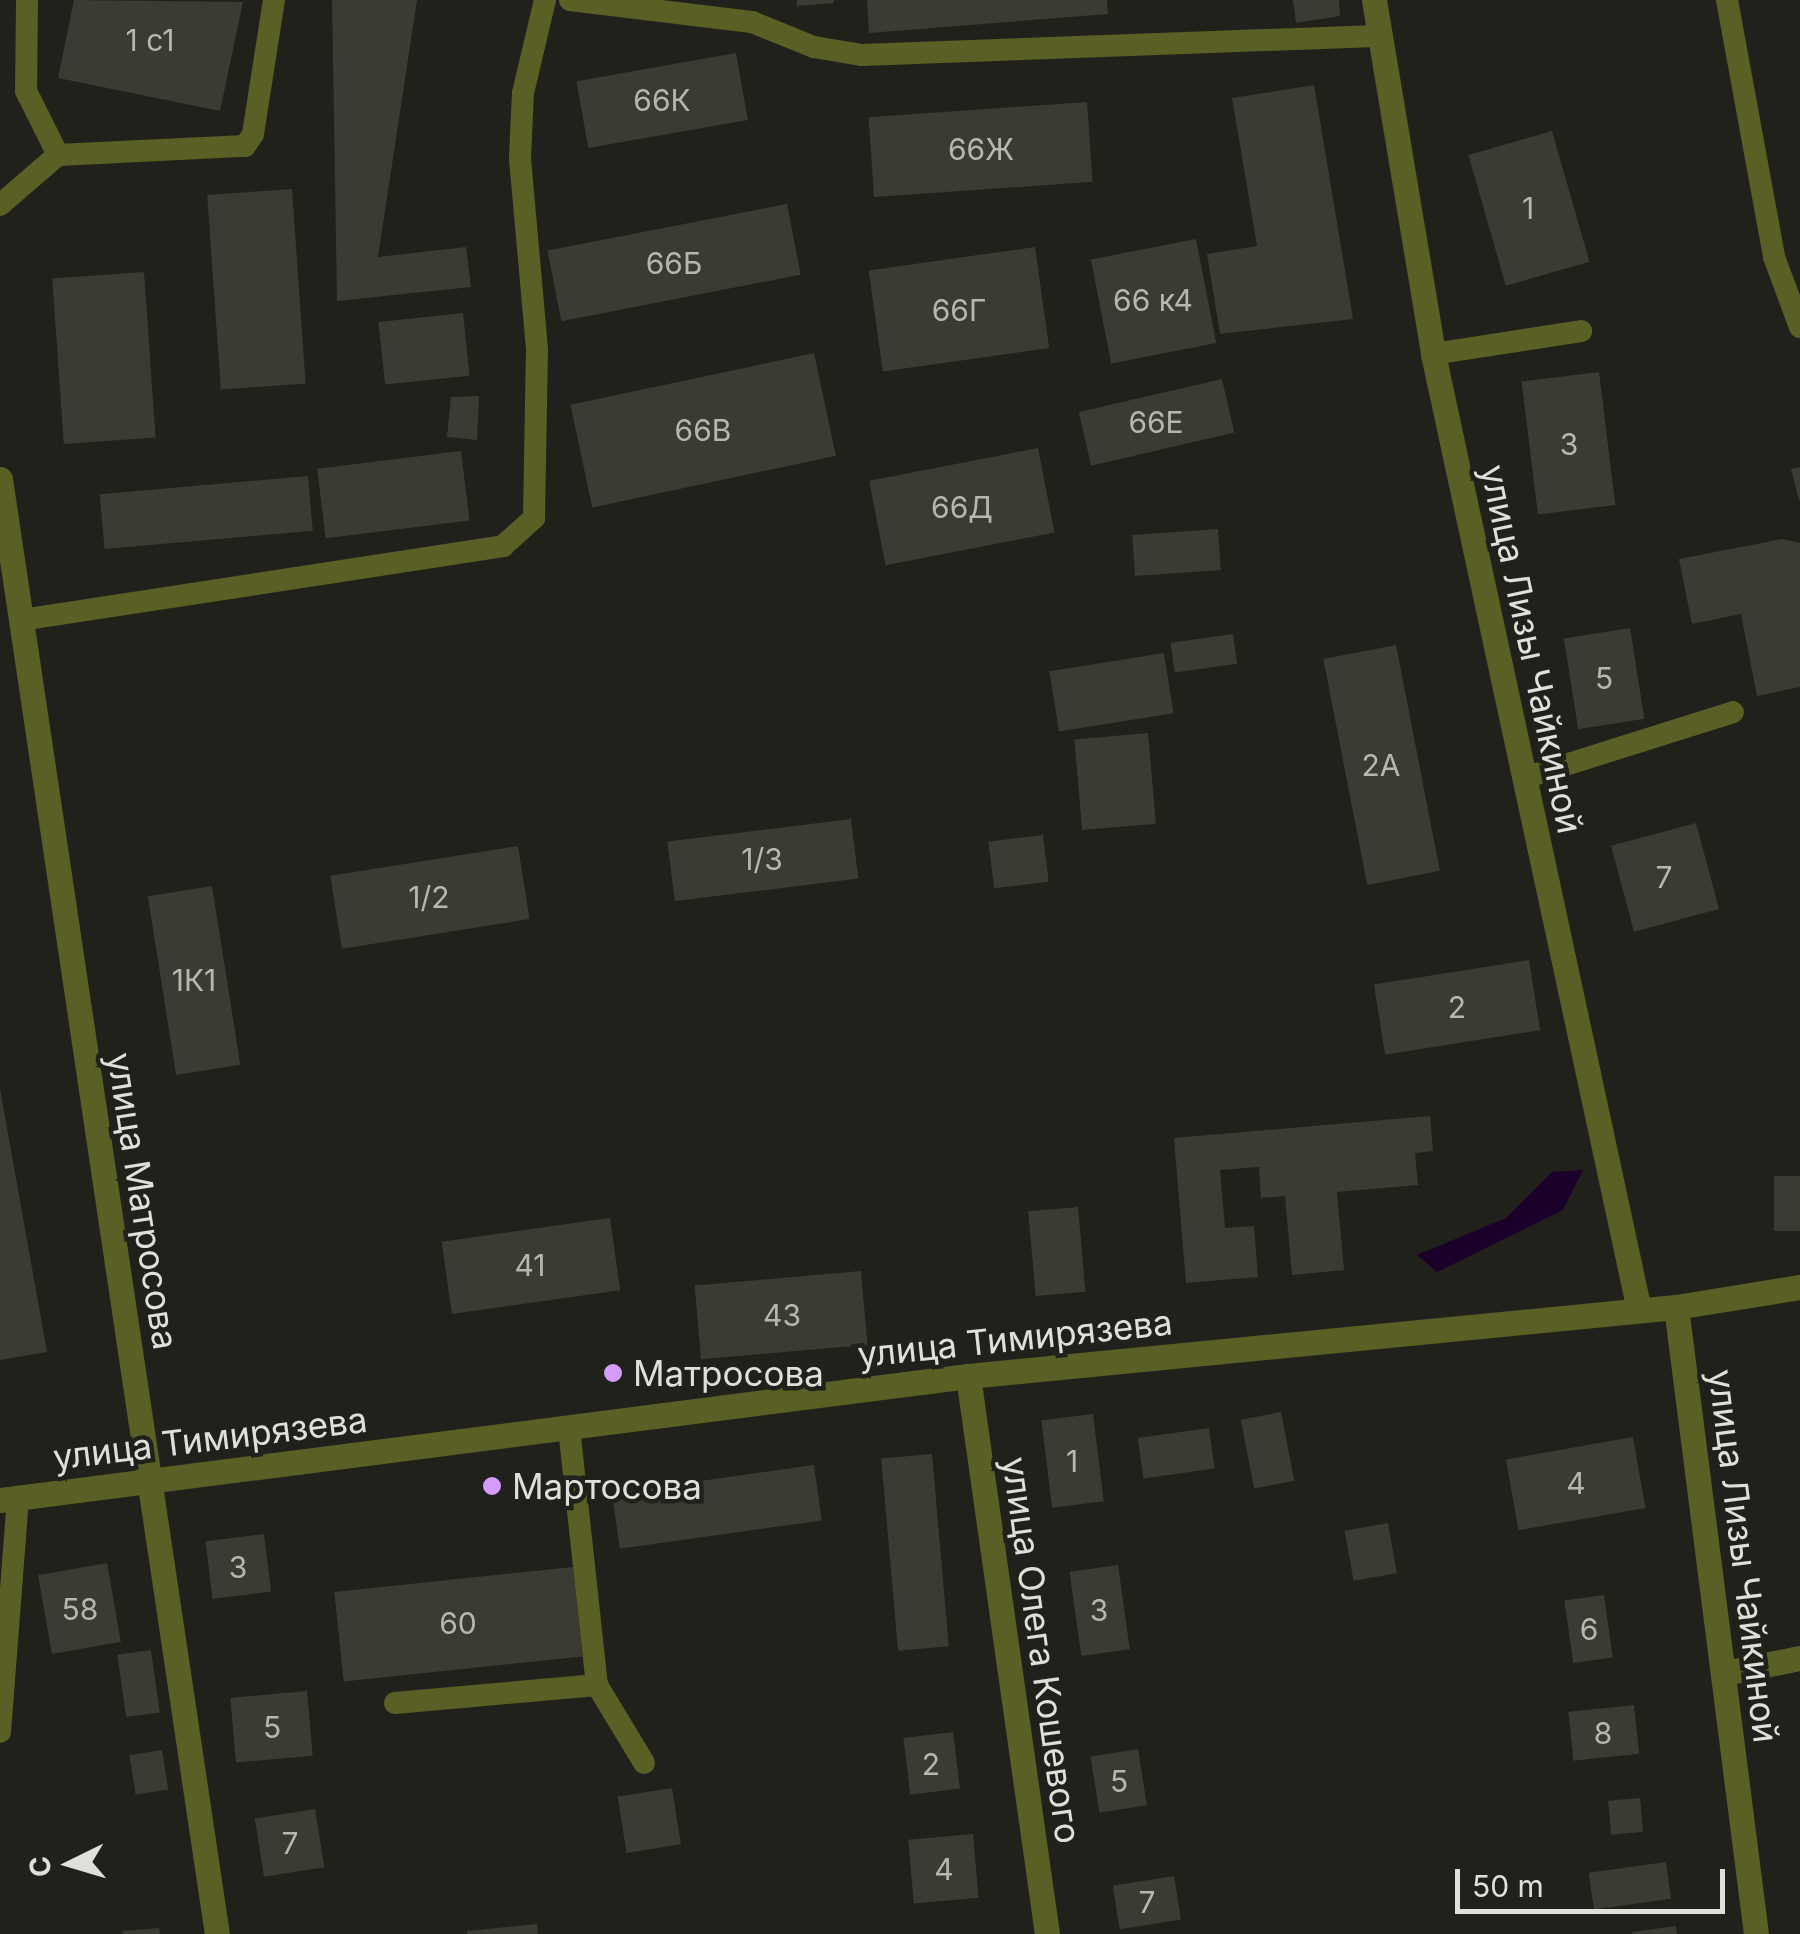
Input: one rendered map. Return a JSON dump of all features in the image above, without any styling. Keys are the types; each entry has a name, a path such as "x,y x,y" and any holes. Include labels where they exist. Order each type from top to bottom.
{"street":[{"name":"улица Лизы Чайкиной","path":"1374,0 1376,36 1433,354 1639,1310"},
{"name":"улица Матросова","path":"0,479 217,1934"},
{"name":"улица Тимирязева","path":"9,1498 968,1376 1639,1310 1800,1287"},
{"name":"улица Лизы Чайкиной","path":"1676,1306 1756,1934"},
{"name":"улица Олега Кошевого","path":"968,1376 1047,1934"},
{"path":"1724,1674 1800,1658"}],"lane":[{"path":"27,0 26,92 58,155"},
{"path":"0,205 58,155 245,146 252,134 274,0"},
{"path":"21,620 504,546 534,518 537,350 520,158 524,93 545,0"},
{"path":"570,0 752,22 814,47 862,55 1376,36"},
{"path":"1726,0 1774,257 1800,328"},
{"path":"1433,354 1581,331"},
{"path":"1524,778 1734,712"},
{"path":"568,1428 597,1685 644,1763"},
{"path":"0,1732 9,1498"},
{"path":"395,1703 597,1685"}],"shaded area":[{"path":"1583,1170 1563,1210 1437,1272 1417,1255 1506,1218 1552,1172"}],"building":[{"path":"74,0 243,2 220,111 58,78"},
{"path":"332,0 417,0 378,257 466,247 471,287 337,301"},
{"path":"797,0 834,0 834,3 797,6"},
{"path":"867,0 1107,0 1108,14 869,33"},
{"path":"1293,0 1339,0 1340,16 1296,23"},
{"path":"736,53 748,120 588,148 576,81"},
{"path":"1314,85 1353,319 1220,334 1207,254 1257,246 1232,98"},
{"path":"1087,102 1093,182 874,197 869,117"},
{"path":"1552,131 1589,262 1506,286 1468,155"},
{"path":"292,189 306,384 221,389 207,195"},
{"path":"787,204 801,275 561,321 547,251"},
{"path":"1196,239 1216,343 1111,363 1091,259"},
{"path":"1035,247 1049,348 883,371 869,270"},
{"path":"144,272 156,438 64,444 52,278"},
{"path":"463,313 470,376 385,385 378,322"},
{"path":"814,353 836,456 592,507 570,405"},
{"path":"1599,372 1615,505 1538,515 1522,382"},
{"path":"1222,379 1234,433 1091,466 1079,412"},
{"path":"479,396 477,440 447,437 451,397"},
{"path":"1038,448 1054,532 886,565 869,481"},
{"path":"461,451 470,520 326,538 317,469"},
{"path":"1800,467 1800,500 1799,500 1791,469"},
{"path":"308,476 313,531 105,549 100,494"},
{"path":"1218,529 1221,570 1135,576 1132,535"},
{"path":"1782,539 1800,543 1800,687 1757,696 1741,614 1692,624 1679,559"},
{"path":"1630,628 1644,719 1578,729 1564,638"},
{"path":"1233,634 1237,664 1175,672 1171,643"},
{"path":"1396,645 1440,871 1367,885 1323,659"},
{"path":"1164,653 1174,713 1059,731 1049,671"},
{"path":"1148,733 1156,824 1082,830 1074,739"},
{"path":"851,819 858,879 675,901 667,842"},
{"path":"1696,823 1719,909 1634,932 1611,846"},
{"path":"1043,835 1049,882 994,888 988,842"},
{"path":"518,846 530,919 342,949 330,876"},
{"path":"212,886 240,1065 176,1075 148,896"},
{"path":"1529,960 1540,1030 1385,1055 1374,985"},
{"path":"0,1089 47,1352 0,1360"},
{"path":"1430,1116 1433,1151 1415,1153 1418,1185 1337,1192 1344,1270 1292,1275 1285,1196 1261,1198 1259,1167 1220,1170 1225,1228 1254,1226 1258,1277 1186,1283 1174,1138"},
{"path":"1774,1176 1800,1176 1800,1231 1774,1231"},
{"path":"1078,1207 1085,1292 1036,1296 1028,1211"},
{"path":"610,1218 620,1290 452,1314 442,1242"},
{"path":"861,1271 867,1345 701,1359 695,1286"},
{"path":"1281,1412 1294,1481 1254,1489 1241,1420"},
{"path":"1093,1414 1104,1501 1052,1508 1041,1420"},
{"path":"1209,1428 1215,1469 1143,1479 1138,1438"},
{"path":"1633,1437 1646,1508 1518,1530 1506,1459"},
{"path":"932,1454 949,1646 898,1651 881,1458"},
{"path":"814,1465 822,1520 620,1549 612,1493"},
{"path":"1388,1523 1397,1573 1354,1581 1345,1531"},
{"path":"264,1534 271,1592 213,1599 205,1541"},
{"path":"107,1563 121,1642 52,1654 38,1575"},
{"path":"1118,1565 1130,1649 1081,1656 1069,1572"},
{"path":"573,1567 582,1657 344,1682 334,1592"},
{"path":"1604,1595 1613,1657 1573,1663 1564,1601"},
{"path":"151,1650 160,1712 126,1717 117,1655"},
{"path":"307,1691 313,1756 236,1762 230,1698"},
{"path":"1634,1705 1639,1754 1573,1761 1568,1712"},
{"path":"953,1732 960,1789 910,1795 903,1738"},
{"path":"1138,1749 1147,1805 1100,1813 1091,1757"},
{"path":"162,1750 168,1790 136,1795 129,1755"},
{"path":"672,1788 681,1844 627,1853 618,1797"},
{"path":"1640,1798 1643,1832 1611,1835 1608,1801"},
{"path":"315,1809 324,1867 264,1877 255,1819"},
{"path":"973,1834 979,1898 914,1903 908,1840"},
{"path":"1666,1862 1671,1899 1594,1909 1589,1873"},
{"path":"1174,1876 1181,1919 1120,1929 1113,1886"},
{"path":"537,1924 538,1934 467,1934 467,1931"},
{"path":"1676,1926 1677,1934 1632,1934 1632,1932"},
{"path":"159,1928 160,1934 122,1931"}],"place":[{"name":"Матросова","path":"613,1373"},
{"name":"Мартосова","path":"492,1486"}]}
